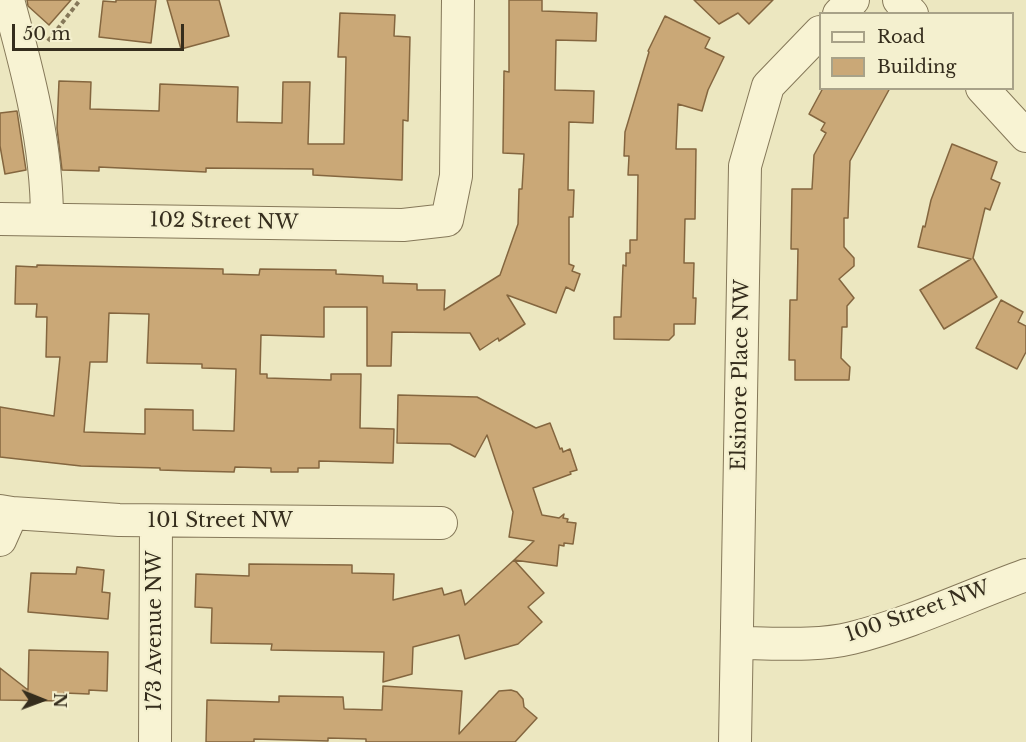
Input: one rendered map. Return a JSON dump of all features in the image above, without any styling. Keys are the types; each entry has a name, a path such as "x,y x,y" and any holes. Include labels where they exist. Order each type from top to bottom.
{"street":[{"path":"8,0 27,68 47,183 47,219"},
{"name":"102 Street NW","path":"0,219 403,225 447,220 456,176 458,0"},
{"path":"841,12 853,0"},
{"path":"899,0 910,12"},
{"name":"Elsinore Place NW","path":"735,742 745,166 768,86 819,33"},
{"path":"984,90 1026,136"},
{"name":"101 Street NW","path":"4,521 441,523"},
{"name":"173 Avenue NW","path":"155,742 156,521"},
{"name":"100 Street NW","path":"737,643 812,643 850,638 897,624 1026,575"}],"path":[{"path":"27,68 80,0"}],"building":[{"path":"27,0 71,0 49,25 28,6"},
{"path":"116,0 156,0 151,43 99,37 103,1 116,2"},
{"path":"167,0 219,0 229,36 181,49"},
{"path":"509,0 542,0 542,11 597,13 596,41 556,40 555,90 594,91 593,123 569,122 568,190 574,190 573,217 569,217 569,264 574,266 572,271 580,274 574,291 566,287 556,313 507,295 525,324 499,341 498,338 480,350 470,333 392,332 391,366 367,366 367,307 324,307 324,337 261,335 260,374 267,374 267,378 331,380 331,374 361,374 360,428 394,429 393,463 319,461 319,468 298,468 298,472 271,472 271,468 235,467 234,472 81,466 0,457 0,407 54,416 60,357 46,357 47,317 36,317 37,304 15,304 16,266 223,269 223,274 259,275 260,269 336,270 336,274 383,276 383,283 417,284 417,290 445,290 444,310 500,275 518,224 519,189 522,189 524,154 503,153 504,71 509,72","holes":["109,313 149,314 147,363 202,364 202,368 236,369 234,431 193,430 193,410 145,409 145,434 84,432 90,362 107,362"]},
{"path":"694,0 773,0 749,24 738,13 719,24"},
{"path":"340,13 395,15 394,36 410,37 408,121 403,120 402,180 313,175 313,169 206,168 206,172 99,167 99,171 62,170 57,128 59,81 91,82 90,109 159,111 160,84 238,87 237,122 282,123 283,82 310,82 308,144 344,144 346,57 338,57"},
{"path":"665,16 710,38 705,48 724,57 708,90 702,111 678,104 676,149 696,149 695,219 685,219 684,263 694,263 695,324 674,324 674,335 669,340 614,339 614,317 621,317 623,265 626,266 626,253 630,253 630,240 637,240 638,175 628,175 629,156 624,156 625,132 648,51"},
{"path":"822,90 889,90 850,161 848,218 844,218 844,247 854,258 854,266 839,279 854,298 847,306 847,327 842,327 841,358 850,367 849,380 795,380 795,360 789,360 790,300 797,300 798,249 791,249 792,189 812,189 814,155 826,133 821,130 825,123 809,114"},
{"path":"17,111 26,170 5,174 0,146 0,113"},
{"path":"952,144 997,162 991,179 1000,183 990,210 985,208 973,258 997,297 944,329 920,290 971,259 918,247 931,200"},
{"path":"1001,300 1023,312 1018,322 1026,326 1026,352 1017,369 976,348"},
{"path":"398,395 477,397 536,428 550,423 560,449 562,448 563,452 570,449 577,470 533,488 542,515 559,518 564,514 563,518 568,519 567,522 576,523 573,544 559,545 557,566 514,560 534,541 509,537 513,512 487,435 475,457 450,444 397,443"},
{"path":"514,560 544,593 528,607 542,622 518,644 465,659 459,635 413,647 412,674 383,682 384,652 271,650 272,644 211,643 212,608 195,607 196,574 249,576 249,564 352,565 352,573 394,574 393,600 442,588 444,595 461,590 465,605"},
{"path":"77,567 104,570 102,592 110,593 108,619 28,612 31,573 76,574"},
{"path":"29,650 108,652 107,691 89,690 89,694 64,693 63,701 0,700 0,668 28,690"},
{"path":"383,686 462,691 459,734 499,691 517,692 523,699 524,707 537,718 515,742 366,742 366,739 328,738 328,741 254,739 254,742 206,742 207,700 279,702 279,696 343,697 344,709 382,710"}]}
